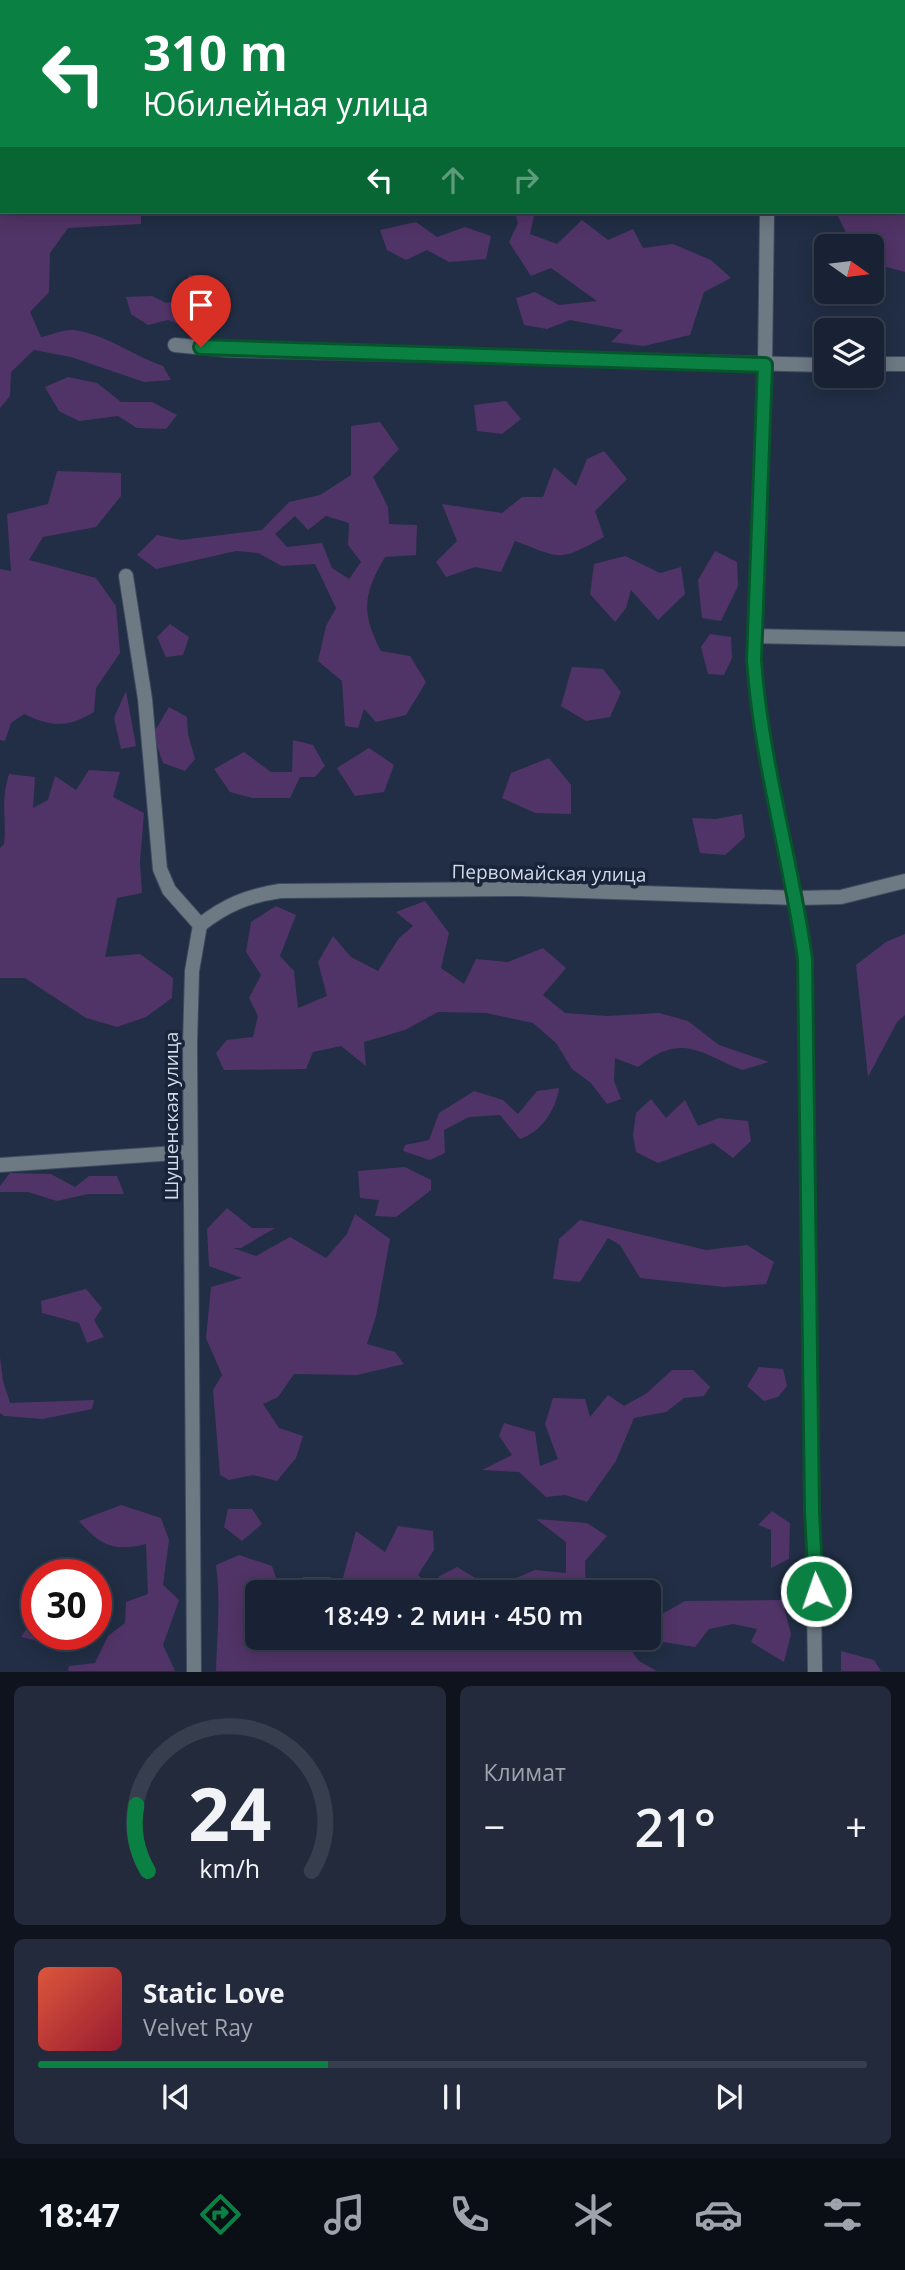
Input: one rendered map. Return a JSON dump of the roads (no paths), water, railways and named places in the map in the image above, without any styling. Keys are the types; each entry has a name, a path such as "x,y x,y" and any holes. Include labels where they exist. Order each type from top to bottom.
{"street":[{"path":"767,214 765,365 755,636 757,703 797,898 805,959 815,1671"},
{"path":"175,345 228,350 814,365"},
{"path":"884,364 905,363"},
{"path":"126,576 145,699 160,869 169,890 200,925"},
{"path":"755,636 905,639"},
{"name":"Первомайская улица","path":"200,925 223,908 248,895 280,891 521,890 797,898 841,897 905,881"},
{"name":"Шушенская улица","path":"194,1671 190,1152 192,971 200,925"},
{"path":"0,1165 190,1152"}]}
